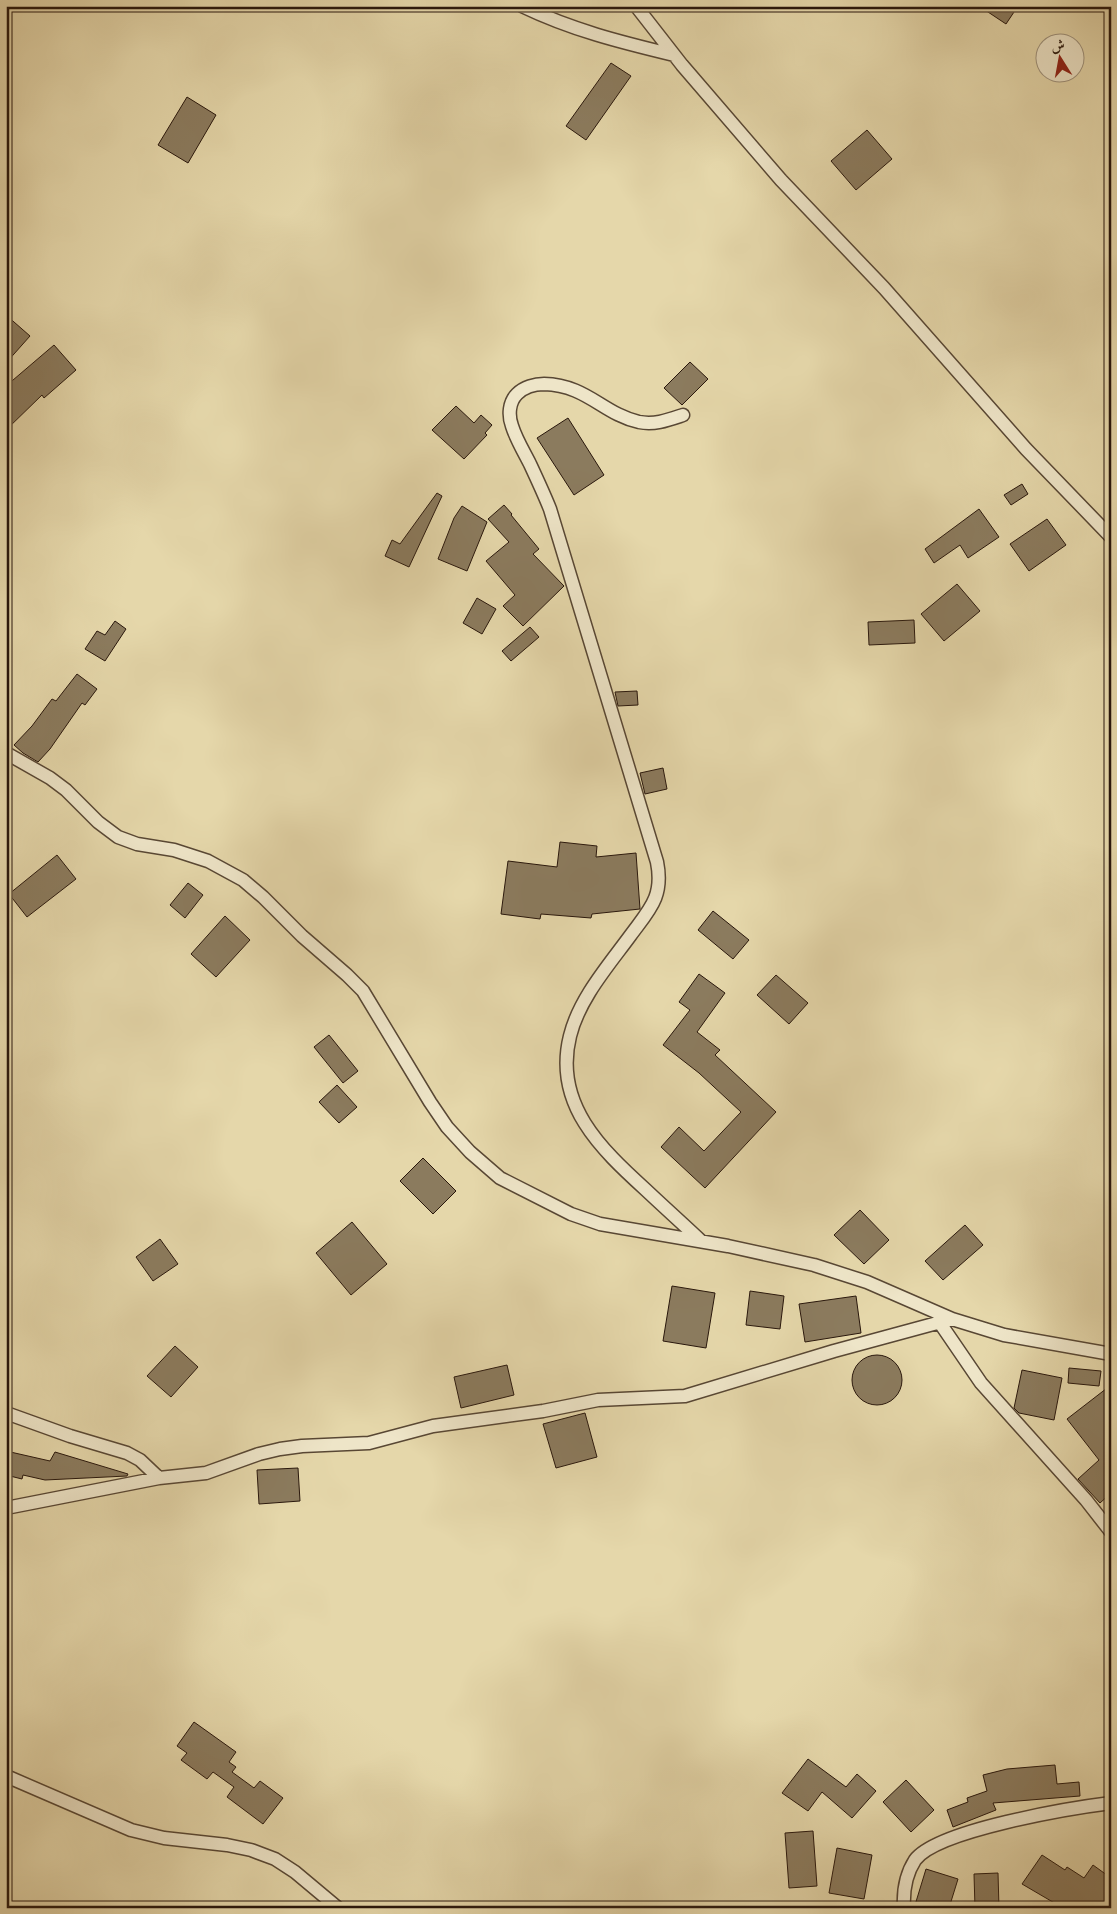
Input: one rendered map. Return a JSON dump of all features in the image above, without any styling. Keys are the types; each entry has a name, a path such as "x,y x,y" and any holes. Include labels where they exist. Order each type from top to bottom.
{"street":[{"path":"522,6 557,22 604,38 674,54"},
{"path":"636,6 674,54 781,180 884,288 1026,449 1111,537"},
{"path":"683,415 654,424 637,422 585,394 572,388 555,384 539,384 521,390 510,403 512,426 550,509 660,876 660,888 656,898 593,988 573,1028 566,1056 572,1094 579,1114 595,1140 618,1164 701,1241"},
{"path":"6,753 50,778 66,790 98,822 118,837 137,844 174,850 208,861 243,880 263,897 302,936 363,991 447,1127 470,1152 500,1178 571,1214 600,1224 701,1241 814,1265 868,1282 946,1321 1004,1335 1111,1354"},
{"path":"6,1508 159,1478 206,1473 259,1454 280,1449 302,1446 369,1443 433,1426 543,1411 598,1400 685,1396 817,1356 946,1321"},
{"path":"946,1321 981,1383 1086,1500 1111,1532"},
{"path":"6,1413 70,1436 127,1453 140,1460 159,1478"},
{"path":"6,1776 131,1830 164,1838 227,1845 250,1850 275,1859 295,1872 338,1908"},
{"path":"904,1908 906,1879 916,1860 929,1848 949,1839 987,1827 1111,1802"}],"building":[{"path":"979,6 1018,6 1006,24"},
{"path":"611,63 631,76 586,140 566,126"},
{"path":"187,97 216,115 188,163 158,145"},
{"path":"867,130 892,159 856,190 831,161"},
{"path":"6,315 30,336 6,363"},
{"path":"54,345 76,370 44,398 42,395 6,430 6,386"},
{"path":"690,362 708,379 682,405 664,388"},
{"path":"456,406 474,423 481,415 492,425 485,433 487,435 464,459 432,430"},
{"path":"568,418 604,475 574,495 537,438"},
{"path":"1022,484 1028,494 1011,505 1004,495"},
{"path":"437,493 442,496 409,567 385,556 392,540 400,544"},
{"path":"504,505 539,549 533,554 564,586 523,626 503,606 515,595 486,561 509,542 488,519"},
{"path":"462,506 487,522 467,571 438,559 454,518"},
{"path":"979,509 999,537 968,558 960,545 934,563 925,549"},
{"path":"1047,519 1066,545 1029,571 1010,544"},
{"path":"957,584 980,611 944,641 921,614"},
{"path":"477,598 496,609 482,634 463,623"},
{"path":"914,620 915,643 869,645 868,622"},
{"path":"115,621 126,629 105,661 85,649 97,631 105,635"},
{"path":"530,627 539,637 511,661 502,651"},
{"path":"77,674 97,689 85,705 82,703 50,749 38,762 14,745 32,726 52,699 56,701"},
{"path":"637,691 638,705 618,706 615,692"},
{"path":"663,768 667,789 645,794 640,773"},
{"path":"560,842 597,846 596,857 636,853 640,909 592,914 591,918 541,914 540,919 501,914 508,861 557,867"},
{"path":"57,855 76,879 27,917 9,894"},
{"path":"188,883 203,895 185,918 170,905"},
{"path":"713,911 749,940 733,959 698,930"},
{"path":"225,916 250,940 216,977 191,954"},
{"path":"699,974 725,993 697,1032 720,1050 715,1055 776,1112 705,1188 661,1147 679,1127 704,1151 741,1112 699,1073 663,1045 690,1010 679,1002"},
{"path":"776,975 808,1003 789,1024 757,995"},
{"path":"329,1035 358,1071 343,1083 314,1047"},
{"path":"337,1085 357,1107 339,1123 319,1102"},
{"path":"423,1158 456,1191 433,1214 400,1181"},
{"path":"860,1210 889,1240 864,1264 834,1235"},
{"path":"352,1222 387,1264 351,1295 316,1253"},
{"path":"965,1225 983,1245 943,1280 925,1261"},
{"path":"160,1239 178,1264 153,1281 136,1257"},
{"path":"672,1286 715,1293 706,1348 663,1341"},
{"path":"750,1291 784,1296 780,1329 746,1325"},
{"path":"856,1296 861,1333 805,1342 799,1304"},
{"path":"175,1346 198,1367 171,1397 147,1376"},
{"path":"877,1355 891,1359 898,1366 902,1380 898,1394 891,1401 877,1405 863,1401 856,1394 852,1380 856,1366 863,1359"},
{"path":"507,1365 514,1395 461,1408 454,1377"},
{"path":"1069,1368 1101,1371 1099,1386 1068,1383"},
{"path":"1022,1370 1062,1378 1054,1420 1019,1413 1014,1408"},
{"path":"1111,1385 1111,1493 1100,1503 1078,1479 1099,1460 1067,1419"},
{"path":"585,1413 597,1457 556,1468 543,1424"},
{"path":"6,1451 50,1461 55,1452 128,1474 127,1476 45,1480 23,1475 22,1479 6,1475"},
{"path":"298,1468 300,1501 259,1504 257,1470"},
{"path":"194,1722 236,1752 229,1762 236,1767 232,1772 254,1788 260,1781 283,1798 263,1824 227,1797 234,1787 213,1772 207,1779 181,1760 187,1753 177,1746"},
{"path":"808,1759 846,1787 857,1774 876,1791 852,1818 822,1792 808,1811 782,1793"},
{"path":"1055,1765 1057,1784 1079,1782 1080,1796 993,1803 996,1810 953,1827 947,1810 968,1802 967,1798 987,1791 983,1775 1007,1769"},
{"path":"906,1780 934,1810 911,1832 883,1802"},
{"path":"813,1831 817,1886 789,1888 785,1833"},
{"path":"837,1848 872,1855 864,1899 829,1893"},
{"path":"1042,1855 1065,1870 1067,1867 1084,1878 1093,1865 1111,1878 1111,1908 1063,1908 1022,1884"},
{"path":"926,1869 958,1879 949,1908 923,1908 915,1905"},
{"path":"998,1873 999,1908 975,1908 974,1874"}]}
